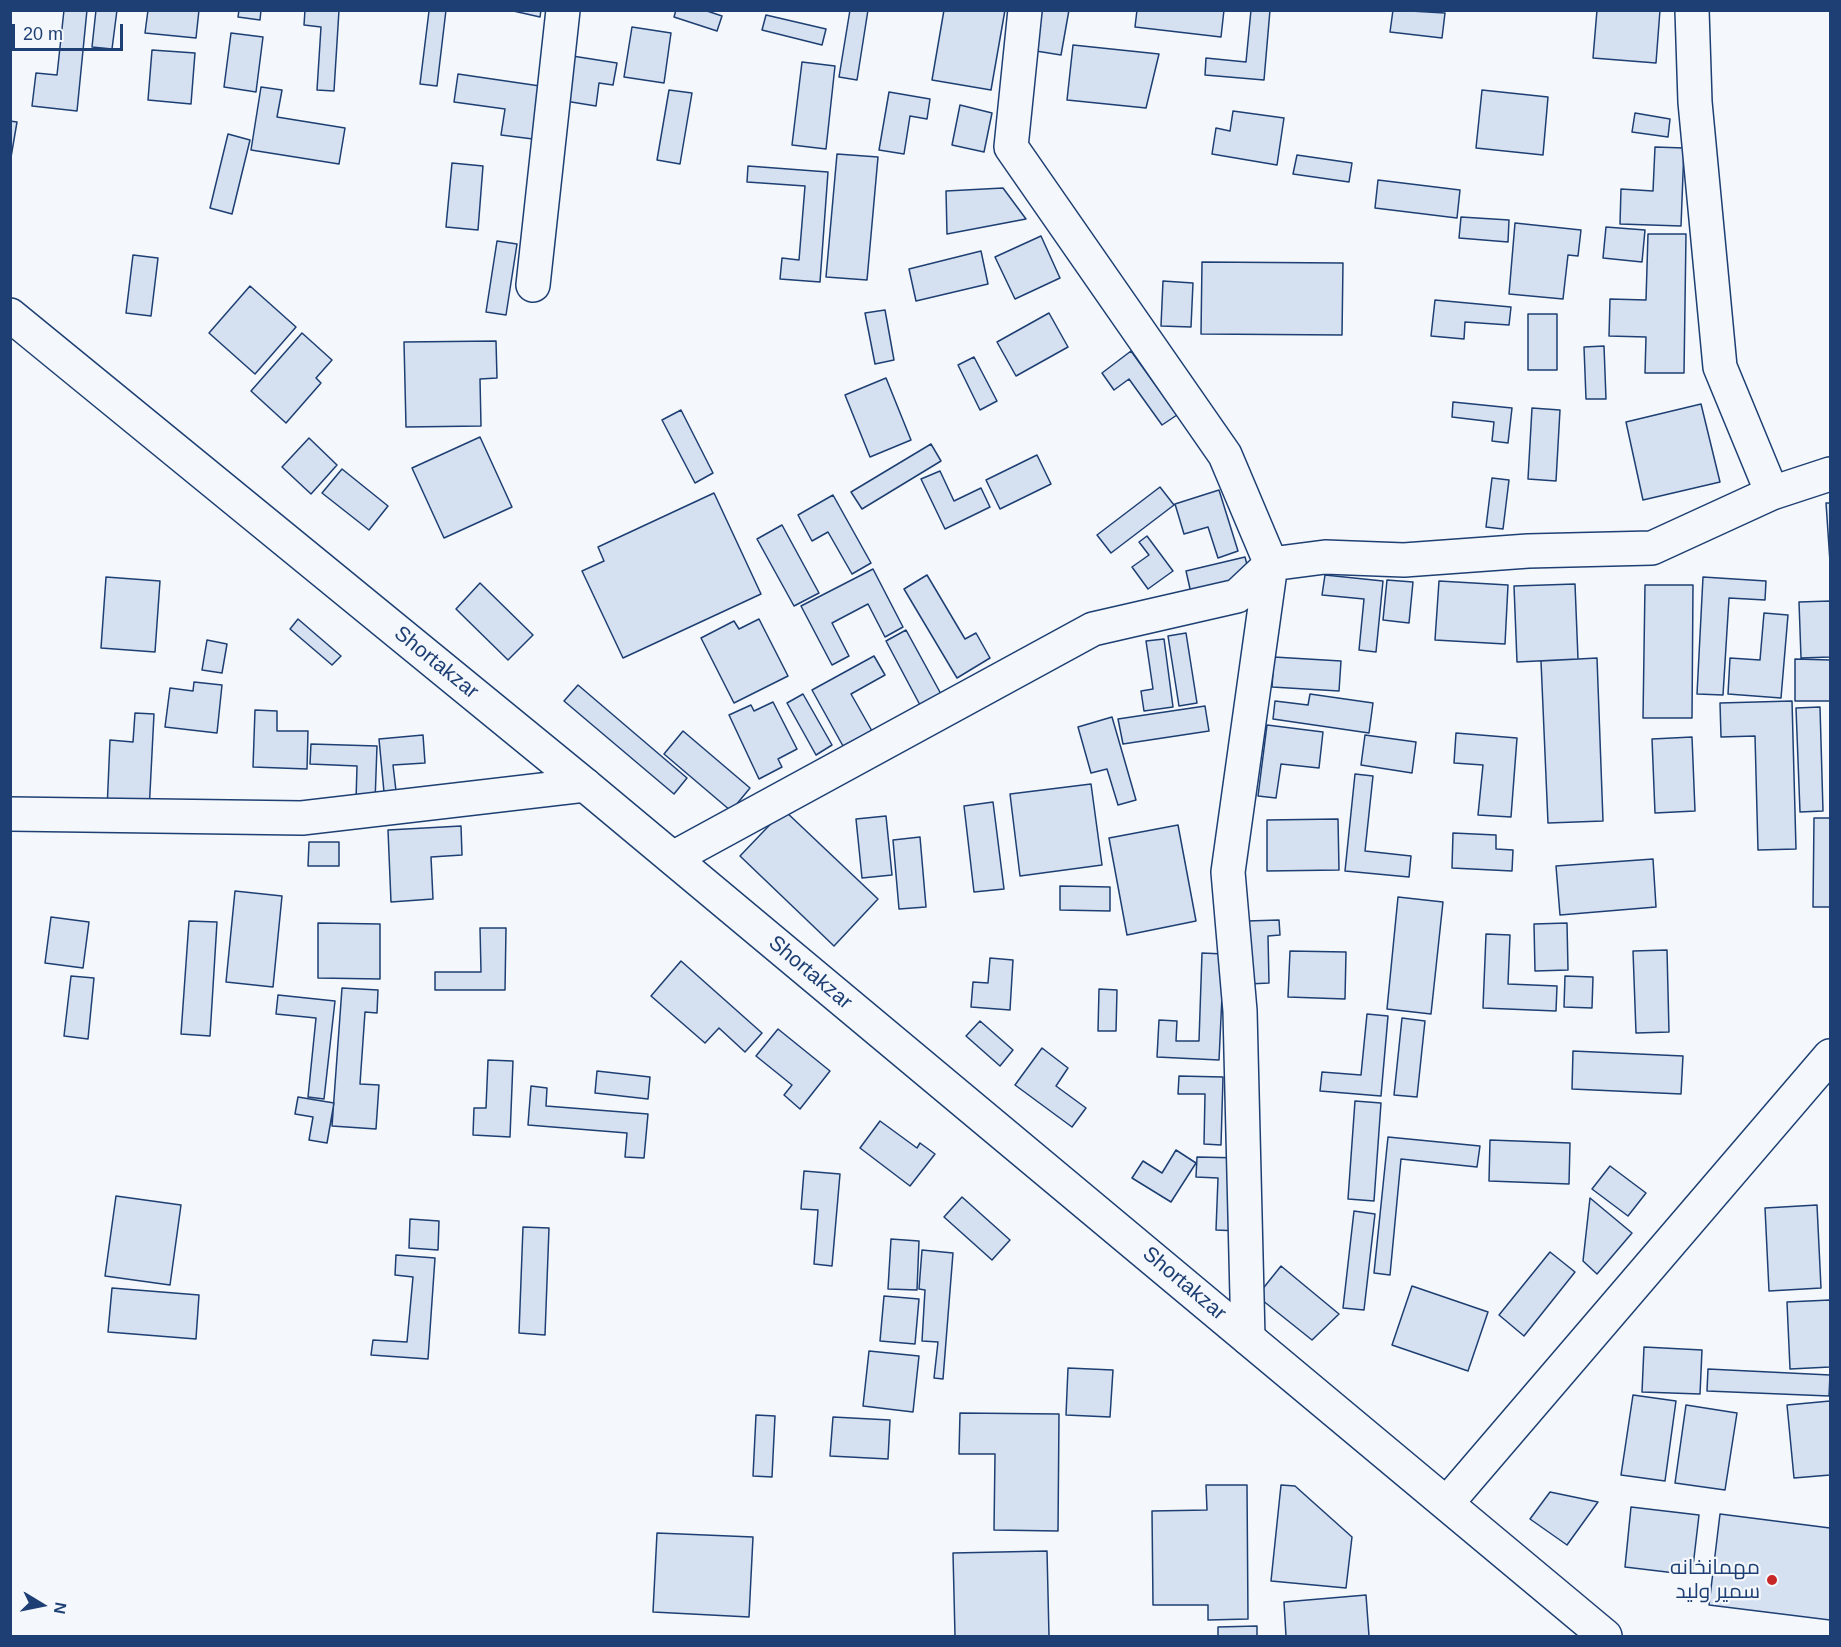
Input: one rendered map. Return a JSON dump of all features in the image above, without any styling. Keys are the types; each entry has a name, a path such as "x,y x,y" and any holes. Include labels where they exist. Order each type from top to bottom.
{"street":[{"path":"533,285 563,10"},
{"path":"1025,10 1011,147 1226,455 1271,564 1228,872 1240,1011 1248,1338"},
{"path":"1692,10 1695,102 1720,367 1772,493"},
{"name":"Shortakzar","path":"10,315 585,785 1605,1636"},
{"path":"673,858 1022,665 1093,629 1237,596 1271,564 1325,557 1404,560 1527,551 1652,548 1772,493 1830,474"},
{"path":"10,814 302,818 585,785"},
{"path":"1446,1503 1830,1056"}],"building":[{"path":"64,10 87,10 77,111 32,106 36,73 57,75"},
{"path":"96,10 117,10 112,49 92,47"},
{"path":"148,10 199,10 196,38 145,33"},
{"path":"239,10 261,10 260,20 238,17"},
{"path":"305,10 339,10 334,91 317,90 321,27 304,25"},
{"path":"423,10 446,10 437,86 420,84 429,11"},
{"path":"509,10 541,10 540,17"},
{"path":"676,10 704,10 722,16 717,31 674,17"},
{"path":"850,10 868,10 857,80 839,77"},
{"path":"944,10 1005,10 991,90 932,80"},
{"path":"1042,10 1069,10 1061,55 1036,51"},
{"path":"1137,10 1224,10 1221,37 1135,27"},
{"path":"1251,10 1270,10 1264,80 1205,75 1206,58 1246,62"},
{"path":"1393,10 1445,13 1442,38 1390,32"},
{"path":"1597,10 1660,10 1656,63 1593,58"},
{"path":"766,15 826,29 822,45 762,30"},
{"path":"632,27 671,33 664,83 624,77"},
{"path":"231,33 263,37 256,92 224,87"},
{"path":"1073,45 1159,54 1146,108 1067,100"},
{"path":"152,50 195,53 191,104 148,100"},
{"path":"566,55 617,63 613,85 599,83 596,106 559,100"},
{"path":"802,62 835,66 826,149 792,145"},
{"path":"458,74 540,86 533,139 501,135 505,109 454,102"},
{"path":"261,87 282,90 277,117 345,128 339,164 251,150"},
{"path":"669,90 692,93 680,164 657,160"},
{"path":"1482,90 1548,97 1543,155 1476,148"},
{"path":"889,92 930,99 927,119 910,116 904,154 879,150"},
{"path":"960,105 992,113 984,152 952,145"},
{"path":"1233,111 1284,118 1277,165 1212,154 1216,128 1230,131"},
{"path":"1635,113 1670,119 1668,137 1632,132"},
{"path":"10,121 17,122 10,163"},
{"path":"228,134 250,140 232,214 210,208"},
{"path":"1655,147 1684,148 1681,226 1620,224 1621,189 1653,191"},
{"path":"837,154 878,157 867,280 826,277"},
{"path":"1297,155 1352,163 1349,182 1293,174"},
{"path":"452,163 483,166 478,230 446,227"},
{"path":"748,166 828,172 820,282 780,279 782,258 799,260 805,186 747,182"},
{"path":"1378,180 1460,190 1457,218 1375,208"},
{"path":"1003,188 1026,219 947,234 946,191"},
{"path":"1461,217 1509,220 1508,242 1459,238"},
{"path":"1515,223 1581,230 1578,256 1568,255 1563,299 1509,294"},
{"path":"1606,227 1645,230 1642,262 1603,258"},
{"path":"1648,234 1686,234 1684,373 1645,373 1646,337 1609,336 1610,299 1646,300"},
{"path":"1041,236 1060,278 1015,299 995,257"},
{"path":"497,241 517,244 506,315 486,312"},
{"path":"981,251 988,284 916,301 909,269"},
{"path":"133,255 158,258 151,316 126,313"},
{"path":"1202,262 1343,263 1342,335 1201,334"},
{"path":"1163,281 1193,283 1191,327 1161,326"},
{"path":"250,286 296,327 255,374 209,333"},
{"path":"1435,300 1511,307 1509,325 1465,322 1464,339 1431,336"},
{"path":"885,310 894,360 875,364 865,313"},
{"path":"1049,313 1068,347 1016,376 997,342"},
{"path":"1528,314 1557,314 1557,370 1528,370"},
{"path":"302,333 332,360 316,378 321,383 286,423 251,391"},
{"path":"496,341 497,378 480,379 481,426 406,427 404,342"},
{"path":"1604,346 1606,399 1586,399 1584,347"},
{"path":"1131,351 1177,415 1162,425 1129,379 1114,390 1102,373"},
{"path":"974,357 997,401 980,410 958,365"},
{"path":"886,378 911,440 870,457 845,395"},
{"path":"1453,402 1512,408 1508,443 1492,441 1494,422 1452,417"},
{"path":"1701,404 1720,482 1643,500 1626,422"},
{"path":"1532,408 1560,410 1556,481 1528,479"},
{"path":"681,410 713,473 695,483 662,420"},
{"path":"480,437 512,507 444,538 412,468"},
{"path":"309,438 337,465 311,494 282,467"},
{"path":"931,444 941,461 862,509 851,492"},
{"path":"1037,455 1051,484 1000,509 986,480"},
{"path":"342,469 388,506 369,530 322,493"},
{"path":"940,471 954,501 981,488 990,507 945,529 921,479"},
{"path":"1492,478 1509,480 1503,529 1486,527"},
{"path":"1160,487 1174,505 1111,553 1097,535"},
{"path":"1219,490 1238,551 1218,558 1208,527 1184,534 1175,504"},
{"path":"714,493 761,594 623,658 582,571 604,561 598,547"},
{"path":"833,495 871,563 852,574 828,532 812,541 798,515"},
{"path":"1826,503 1830,503 1830,562"},
{"path":"782,525 819,593 794,606 757,539"},
{"path":"1147,536 1173,571 1148,589 1132,567 1149,555 1139,542"},
{"path":"1245,557 1251,580 1191,593 1186,571"},
{"path":"873,569 903,627 885,637 868,604 832,623 849,656 832,665 801,606"},
{"path":"927,575 965,639 976,633 990,658 957,678 904,589"},
{"path":"1325,575 1383,581 1376,652 1359,650 1364,599 1322,595"},
{"path":"106,577 160,581 155,652 101,648"},
{"path":"1703,577 1766,581 1765,600 1729,598 1723,695 1697,694"},
{"path":"1387,580 1413,582 1409,623 1383,620"},
{"path":"1439,581 1508,585 1505,644 1435,640"},
{"path":"480,583 533,635 508,660 456,609"},
{"path":"1575,584 1578,659 1517,662 1514,586"},
{"path":"1645,585 1693,585 1692,718 1643,718"},
{"path":"1830,601 1830,657 1801,658 1799,602"},
{"path":"1764,613 1788,615 1781,698 1728,694 1730,658 1760,660"},
{"path":"298,619 341,656 332,665 290,629"},
{"path":"759,619 788,676 734,703 701,638 734,621 739,629"},
{"path":"906,630 941,694 920,705 886,641"},
{"path":"1186,633 1197,703 1179,706 1168,636"},
{"path":"1164,639 1173,707 1144,711 1141,691 1153,689 1146,641"},
{"path":"207,640 227,644 222,673 202,670"},
{"path":"874,656 885,675 851,694 872,731 843,746 812,690"},
{"path":"1274,657 1341,661 1339,691 1272,687"},
{"path":"1597,658 1603,821 1548,823 1541,661"},
{"path":"1795,659 1830,660 1830,701 1795,701"},
{"path":"194,682 222,685 217,733 165,727 170,688 193,691"},
{"path":"578,685 687,778 674,794 564,701"},
{"path":"803,694 832,745 816,755 787,703"},
{"path":"1310,694 1373,703 1369,733 1273,719 1275,701 1308,705"},
{"path":"1792,701 1796,849 1758,850 1755,736 1721,737 1720,703"},
{"path":"773,702 797,749 778,759 782,767 759,779 729,715 751,705 754,711"},
{"path":"1205,706 1209,731 1123,744 1118,719"},
{"path":"1820,707 1823,811 1800,812 1796,708"},
{"path":"255,710 277,711 277,731 308,731 307,769 253,767"},
{"path":"135,713 154,714 149,812 107,810 110,740 133,742"},
{"path":"1112,717 1136,800 1118,805 1107,769 1091,773 1078,727"},
{"path":"1267,725 1323,732 1319,768 1281,764 1276,798 1258,796"},
{"path":"683,731 750,788 731,811 664,754"},
{"path":"1456,733 1517,738 1511,817 1478,815 1483,765 1454,763"},
{"path":"423,735 425,763 393,765 396,791 384,792 379,739"},
{"path":"1365,735 1416,742 1412,773 1361,765"},
{"path":"1692,737 1695,811 1655,813 1652,739"},
{"path":"311,744 377,746 375,802 356,801 357,766 310,764"},
{"path":"1355,774 1373,776 1365,851 1411,856 1409,877 1345,871"},
{"path":"1091,784 1102,865 1020,876 1010,794"},
{"path":"993,802 1004,889 974,892 964,806"},
{"path":"784,810 878,899 834,946 740,856"},
{"path":"886,816 892,875 862,878 856,819"},
{"path":"1814,818 1830,818 1830,907 1813,907"},
{"path":"1338,819 1339,870 1267,871 1267,820"},
{"path":"1178,825 1196,921 1127,935 1109,838"},
{"path":"461,826 462,855 431,857 433,899 391,902 388,830"},
{"path":"1453,833 1496,835 1496,849 1513,850 1512,871 1452,868"},
{"path":"920,837 926,907 899,909 893,840"},
{"path":"309,842 339,842 339,866 308,866"},
{"path":"1653,859 1656,907 1560,915 1556,866"},
{"path":"1060,886 1110,887 1110,911 1060,910"},
{"path":"235,891 282,896 273,987 226,982"},
{"path":"1398,897 1443,902 1431,1014 1387,1009"},
{"path":"51,917 89,922 83,968 45,963"},
{"path":"1279,920 1280,935 1268,936 1269,983 1249,984 1247,921"},
{"path":"189,921 217,922 210,1036 181,1034"},
{"path":"318,923 380,924 380,979 318,978"},
{"path":"1567,923 1568,970 1535,971 1534,924"},
{"path":"480,928 506,928 505,990 435,990 435,972 481,972"},
{"path":"1486,934 1510,935 1508,984 1557,986 1556,1011 1483,1008"},
{"path":"1667,950 1669,1032 1636,1033 1633,951"},
{"path":"1290,951 1346,952 1345,999 1288,997"},
{"path":"1202,953 1224,954 1219,1060 1157,1057 1159,1020 1177,1021 1176,1041 1199,1041"},
{"path":"990,958 1013,960 1010,1010 971,1007 973,982 988,983"},
{"path":"681,961 762,1033 745,1052 719,1028 705,1043 651,996"},
{"path":"71,976 94,978 88,1039 64,1036"},
{"path":"1565,976 1593,977 1592,1008 1564,1007"},
{"path":"342,988 378,990 377,1013 365,1012 360,1084 379,1085 376,1129 332,1126"},
{"path":"1099,989 1117,990 1116,1031 1098,1031"},
{"path":"278,995 335,1001 324,1099 308,1097 316,1018 276,1014"},
{"path":"1367,1014 1388,1016 1381,1096 1320,1091 1322,1072 1361,1075"},
{"path":"1402,1018 1425,1021 1417,1097 1394,1095"},
{"path":"980,1021 1013,1050 1000,1066 966,1036"},
{"path":"778,1029 830,1071 800,1109 784,1095 792,1085 756,1056"},
{"path":"1042,1048 1068,1068 1056,1086 1086,1108 1072,1127 1015,1085"},
{"path":"1573,1051 1683,1056 1681,1094 1572,1089"},
{"path":"488,1060 513,1061 510,1137 473,1135 474,1108 486,1108"},
{"path":"597,1071 650,1077 648,1099 595,1093"},
{"path":"1179,1076 1223,1077 1221,1145 1204,1144 1205,1094 1178,1094"},
{"path":"531,1086 547,1088 546,1106 648,1114 644,1158 625,1157 627,1133 528,1125"},
{"path":"298,1097 334,1103 327,1143 309,1140 313,1117 295,1114"},
{"path":"1355,1101 1381,1103 1374,1201 1348,1199"},
{"path":"880,1121 917,1148 920,1143 935,1154 910,1186 860,1148"},
{"path":"1388,1137 1480,1146 1477,1167 1401,1159 1390,1275 1374,1273"},
{"path":"1490,1140 1570,1143 1569,1184 1489,1181"},
{"path":"1176,1150 1196,1163 1171,1202 1132,1178 1143,1161 1162,1173"},
{"path":"1197,1157 1242,1158 1239,1231 1216,1230 1218,1178 1196,1177"},
{"path":"1610,1166 1646,1193 1628,1216 1592,1189"},
{"path":"804,1171 840,1174 832,1266 814,1264 818,1210 801,1209"},
{"path":"116,1196 181,1205 170,1285 105,1276"},
{"path":"962,1197 1010,1240 992,1260 944,1217"},
{"path":"1590,1198 1632,1233 1597,1274 1583,1261"},
{"path":"1817,1205 1821,1288 1769,1291 1765,1208"},
{"path":"1354,1211 1375,1214 1364,1310 1343,1308"},
{"path":"410,1219 439,1221 438,1250 409,1248"},
{"path":"523,1227 549,1228 545,1335 519,1333"},
{"path":"891,1239 919,1241 917,1290 888,1289"},
{"path":"922,1250 953,1253 943,1379 934,1378 938,1342 922,1341 925,1290 919,1289"},
{"path":"1550,1252 1575,1272 1524,1336 1499,1315"},
{"path":"396,1255 435,1258 428,1359 371,1355 373,1340 407,1342 413,1277 395,1275"},
{"path":"1281,1266 1339,1314 1312,1340 1257,1296"},
{"path":"1412,1286 1488,1312 1468,1371 1392,1345"},
{"path":"112,1288 199,1295 196,1339 108,1332"},
{"path":"884,1296 919,1299 915,1344 880,1341"},
{"path":"1830,1300 1830,1367 1790,1369 1787,1302"},
{"path":"1644,1347 1702,1350 1700,1394 1642,1392"},
{"path":"869,1351 919,1356 913,1412 863,1406"},
{"path":"1068,1368 1113,1370 1110,1417 1066,1415"},
{"path":"1708,1369 1830,1375 1829,1396 1707,1391"},
{"path":"1633,1395 1676,1401 1665,1481 1621,1475"},
{"path":"1830,1401 1830,1475 1794,1478 1787,1405"},
{"path":"1686,1405 1737,1413 1725,1490 1675,1483"},
{"path":"960,1413 1059,1414 1058,1531 994,1530 995,1454 959,1454"},
{"path":"756,1415 775,1416 772,1477 753,1476"},
{"path":"833,1417 890,1420 888,1459 830,1456"},
{"path":"1206,1485 1247,1485 1248,1619 1208,1620 1208,1605 1153,1605 1152,1511 1207,1510"},
{"path":"1281,1485 1295,1486 1352,1537 1346,1588 1271,1581"},
{"path":"1550,1492 1598,1502 1567,1545 1530,1519"},
{"path":"1631,1507 1699,1515 1692,1575 1625,1567"},
{"path":"1720,1514 1830,1528 1830,1620 1709,1605"},
{"path":"657,1533 753,1537 749,1617 653,1612"},
{"path":"1047,1551 1049,1636 955,1636 953,1553"},
{"path":"1366,1595 1369,1636 1286,1636 1284,1602"},
{"path":"1257,1626 1257,1636 1218,1636 1218,1627"}],"place":[{"name":"مهمانخانه سمیر ولید","path":"1772,1580"}]}
